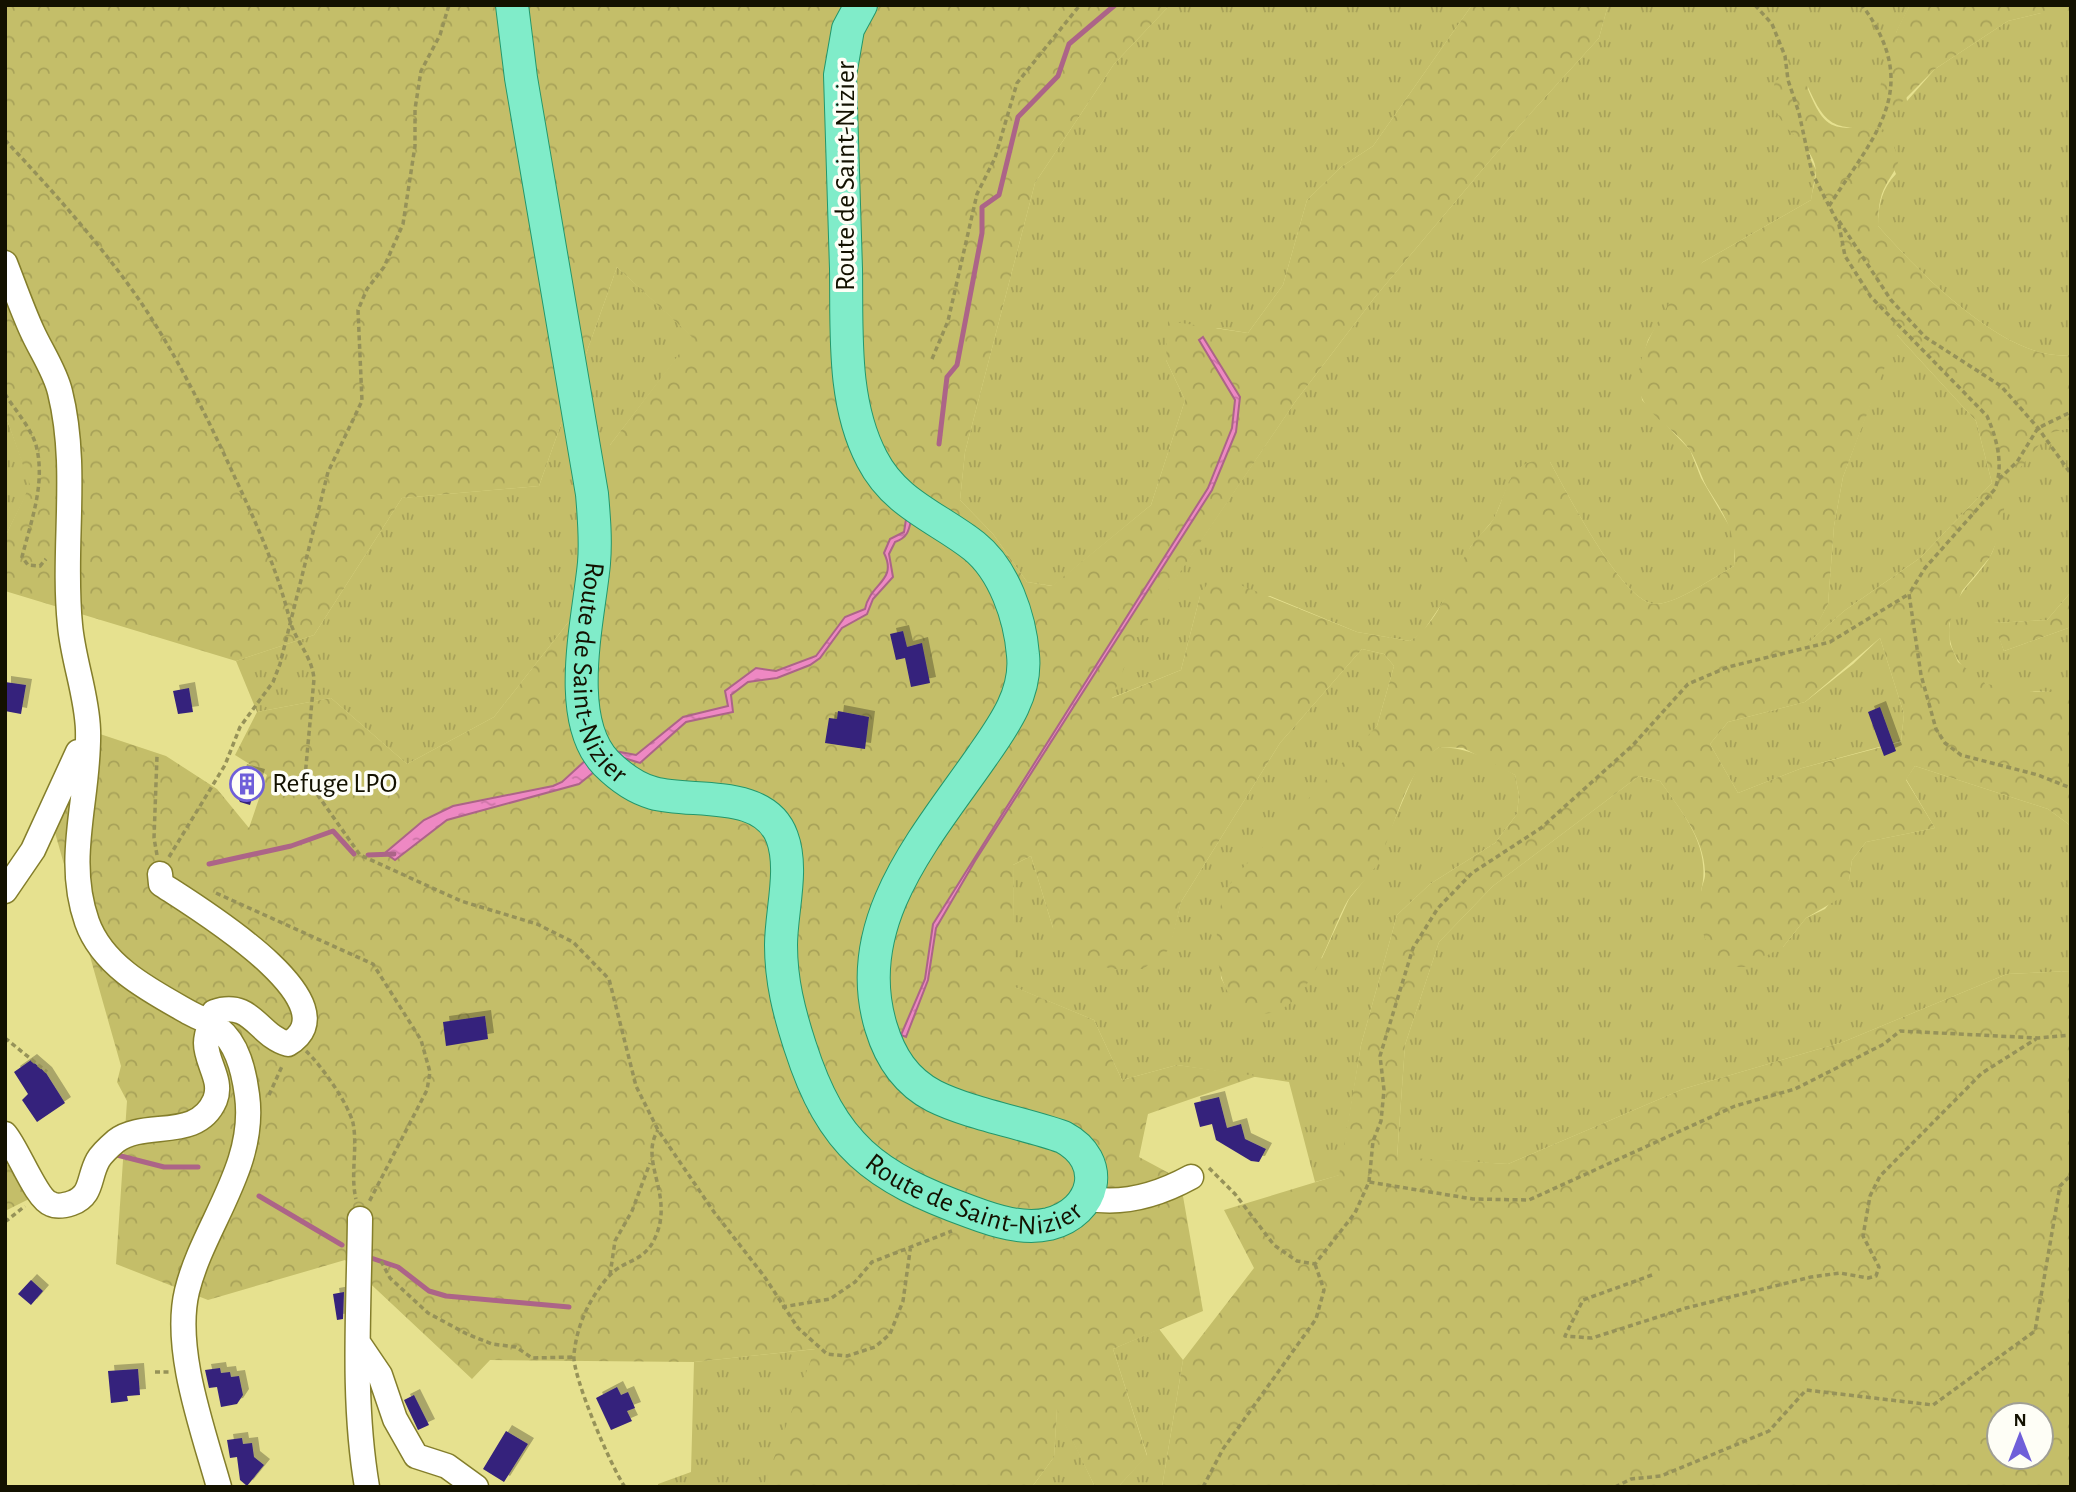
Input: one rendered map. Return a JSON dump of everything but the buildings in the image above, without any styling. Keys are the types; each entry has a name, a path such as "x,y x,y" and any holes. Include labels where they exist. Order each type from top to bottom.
{"main road":[{"name":"Route de Saint-Nizier","path":"512,5 523,91 592,494 594,560 585,630 583,706 596,750 604,761 630,783 652,793 738,803 758,812 775,825 782,836 786,852 781,969 788,1008 810,1077 824,1107 853,1147 873,1166 920,1193 1012,1224 1030,1226 1059,1220 1070,1214 1085,1198 1092,1173 1087,1156 1075,1144 1019,1122 934,1096 909,1078 889,1055 873,1002 871,968 877,931 894,891 1016,701 1023,678 1024,654 1010,600 995,567 974,546 909,506 873,461 856,419 848,359 839,75 848,29 861,5"}],"street":[{"path":"5,263 30,327 60,390 70,470 66,541 70,626 88,729 75,859 88,923 104,954 124,971 219,1028 241,1061 248,1097 246,1140 238,1169 191,1278 184,1314 190,1375 219,1487"},
{"path":"5,891 38,840 88,729"},
{"path":"5,1134 26,1166 38,1195 51,1204 65,1205 81,1200 88,1192 97,1162 123,1137 173,1129 192,1123 204,1115 215,1100 218,1087 206,1044 214,1012 233,1009 258,1021 278,1041 288,1044 295,1040 302,1027 303,1014 286,981 269,960 225,925 161,884 160,874"},
{"path":"1085,1198 1102,1202 1146,1197 1200,1172"},
{"path":"360,1219 361,1452 367,1487"},
{"path":"359,1344 380,1375 395,1419 416,1456 447,1466 476,1487"}],"path":[{"path":"160,874 180,836 225,765 240,727 273,682 291,623 328,472 362,401 358,310 367,289 384,267 400,233 415,146 421,71 440,35 449,5"},
{"path":"932,359 948,321 977,194 995,158 1017,83 1080,5"},
{"path":"1755,5 1772,24 1785,56 1788,80 1799,113 1812,173 1839,225 1845,256 1871,297 1987,416 1998,440 1999,479"},
{"path":"1829,206 1877,130 1889,104 1894,77 1878,27 1862,5"},
{"path":"5,140 40,177 141,302 216,436 264,540 296,639 312,663 314,679 305,777 360,855 461,901 537,924 573,942 609,979 636,1086 658,1130 714,1212 764,1276 782,1307 798,1328 827,1353 847,1356 875,1347 890,1334 899,1317 911,1244 872,1262 855,1282 830,1299 782,1307"},
{"path":"1829,206 1891,300 1925,337 2001,386 2038,428 2071,474"},
{"path":"5,394 35,443 40,474 34,514 22,557 29,565 40,566 66,541"},
{"path":"1315,1264 1355,1213 1369,1182 1373,1141 1381,1121 1384,1090 1380,1056 1413,948 1438,908 1472,873 1541,828 1633,745 1688,684 1728,667 1830,642 1909,594 1925,568 1968,523 1999,479 2017,462 2038,428 2071,412"},
{"path":"1909,594 1921,675 1936,729 1945,743 1961,755 2038,775 2071,788"},
{"path":"158,756 154,838 160,874"},
{"path":"212,891 373,964 421,1040 430,1072 427,1090 360,1219"},
{"path":"1369,1182 1473,1199 1529,1200 1735,1106 1795,1089 1884,1044 1900,1031 2038,1038 2071,1035"},
{"path":"5,1038 47,1072"},
{"path":"1652,1275 1583,1300 1566,1336 1592,1338 1711,1301 1811,1277 1840,1273 1868,1278 1876,1276 1879,1266 1863,1236 1870,1196 1880,1176 1982,1073 2038,1038"},
{"path":"263,1106 295,1040 326,1071 333,1089 347,1107 353,1124 354,1189 360,1219"},
{"path":"625,1487 608,1456 573,1357 579,1326 588,1305 610,1275 649,1251 659,1227 662,1195 651,1161 651,1141 658,1130"},
{"path":"610,1275 615,1241 632,1212 651,1161"},
{"path":"1200,1172 1235,1194 1274,1245 1297,1261 1315,1264"},
{"path":"1615,1487 1631,1479 1661,1476 1769,1431 1806,1390 1933,1405 2035,1331 2060,1186 2071,1175"},
{"path":"5,1222 38,1195"},
{"path":"376,1251 390,1278 428,1313 467,1334 492,1344 516,1348 532,1358 573,1357"},
{"path":"1203,1487 1223,1450 1316,1319 1324,1290 1315,1264"}],"green space":[{"path":"5,5 1170,5 1114,64 1035,183 965,452 960,500 993,534 1027,582 1052,586 1151,505 1185,400 1166,360 1168,321 1248,333 1283,285 1307,200 1341,167 1373,146 1472,5 1608,5 1599,38 1520,125 1375,297 1295,402 1137,636 1112,698 1181,670 1200,596 1213,574 1357,632 1410,641 1431,621 1439,609 1471,546 1493,520 1515,473 1522,465 1534,461 1550,462 1597,545 1629,587 1644,600 1657,604 1666,603 1734,566 1734,545 1725,518 1689,449 1651,412 1642,398 1638,382 1640,364 1656,326 1668,306 1703,262 1811,200 1816,175 1813,160 1782,122 1773,97 1775,81 1787,75 1801,76 1816,107 1829,123 1843,128 1873,129 1880,131 1890,140 1899,159 1882,194 1878,226 1916,266 1940,289 1992,330 2019,345 2046,354 2071,355 2071,428 2049,433 2010,480 1998,539 1990,557 1962,591 1949,624 1950,644 1958,662 1986,684 2035,692 2071,692 2071,826 2048,809 1915,766 1906,780 1935,828 1866,842 1852,860 1849,880 1842,897 1806,918 1783,947 1745,967 1724,967 1711,951 1702,924 1704,859 1695,835 1660,781 1639,776 1493,886 1439,942 1405,1045 1397,1157 1508,1164 1683,1089 1843,1042 2007,974 2071,971 2071,1487 1162,1487 1183,1360 1254,1268 1224,1210 1339,1175 1361,1045 1397,915 1430,884 1495,843 1517,814 1519,795 1515,775 1463,748 1439,747 1416,772 1375,867 1348,900 1315,972 1303,989 1290,1003 1275,1012 1245,1011 1233,1000 1225,986 1217,953 1221,903 1226,890 1242,869 1377,726 1394,666 1384,654 1362,649 1280,743 1181,902 1170,949 1143,969 1110,969 1075,950 1053,928 1031,856 1013,865 1015,987 1094,1020 1122,1080 1177,1065 1257,1076 1148,1114 1139,1157 1180,1179 1203,1311 1113,1349 1147,1456 1118,1487 1095,1487 1057,1409 1054,1457 1032,1487 763,1487 815,1349 694,1362 490,1360 472,1379 345,1260 208,1300 116,1264 127,1101 117,1082 121,1066 52,822 97,733 166,756 217,789 249,828 267,775 235,755 257,712 331,698 407,764 494,717 610,569 610,445 692,337 617,267 539,486 402,498 314,635 236,661 5,591 5,537 30,485 5,414","holes":["1897,335 1976,421 1992,483 1920,558 1844,611 1807,644 1828,604 1834,526 1843,477","1880,638 1904,714 1901,742 1802,768 1738,793 1710,744 1728,722 1805,702"]},
{"path":"1170,5 1472,5 1373,146 1341,167 1307,200 1283,285 1248,333 1217,328 1166,360 1185,400 1151,505 1053,586 1027,582 993,534 960,500 965,452 1035,183 1114,64"},
{"path":"1608,5 1910,5 1896,33 1907,101 1935,69 2008,21 2041,13 2071,13 2071,355 2046,354 2019,345 1992,330 1940,289 1916,266 1878,226 1882,198 1887,185 1896,174 1877,129 1850,128 1833,123 1820,110 1808,87 1809,156 1816,170 1811,200 1703,262 1661,318 1648,340 1639,370 1642,400 1690,450 1701,478 1734,534 1734,566 1666,603 1657,604 1644,600 1629,587 1597,545 1550,462 1511,478 1494,519 1471,546 1447,596 1422,633 1410,641 1357,632 1270,596 1200,596 1181,670 1111,698 1136,636 1295,402 1375,297 1520,125 1599,38"},
{"path":"1910,5 2071,5 2071,13 2041,13 2008,21 1935,69 1895,109 1881,107 1884,68 1892,41"},
{"path":"617,267 693,337 610,445 610,569 494,717 407,764 331,698 257,712 236,661 314,635 402,498 539,486"},
{"path":"1896,334 1976,421 1992,483 1920,558 1844,611 1805,646 1828,604 1834,526 1843,477"},
{"path":"5,414 31,485 5,537"},
{"path":"2071,428 2071,592 2047,620 1994,623 2004,651 2071,627 2071,692 1995,687 1975,678 1959,661 1950,640 1951,617 1959,598 1992,553 2006,490 2016,468 2044,436 2055,430"},
{"path":"2071,592 2071,627 2004,651 1993,623 2047,620"},
{"path":"1880,638 1904,714 1901,741 1802,768 1738,793 1710,744 1728,722 1805,702 1853,664"},
{"path":"1362,649 1384,654 1394,666 1377,726 1219,933 1221,978 1230,995 1322,958 1349,899 1374,868 1422,760 1439,747 1470,752 1506,769 1515,775 1519,795 1517,814 1495,843 1430,884 1397,915 1361,1045 1340,1175 1315,1182 1289,1082 1177,1065 1122,1080 1094,1020 1014,987 1013,865 1031,856 1053,928 1169,949 1181,902 1280,743"},
{"path":"1915,766 2048,809 2071,826 2071,971 2007,974 1843,1042 1683,1089 1508,1164 1397,1158 1405,1045 1439,942 1493,886 1639,776 1660,781 1694,832 1703,860 1701,891 1783,947 1806,918 1825,909 1849,880 1852,860 1866,842 1935,828 1906,779"},
{"path":"5,1164 20,1168 31,1198 5,1211"},
{"path":"1159,1329 1183,1360 1162,1487 1118,1487 1147,1455 1113,1349"},
{"path":"816,1349 764,1487 658,1487 658,1484 691,1472 694,1362"},
{"path":"1057,1407 1095,1487 1032,1487 1054,1457"}],"water":[{"path":"1203,337 1240,397 1236,432 1212,490 975,861 936,928 928,980 906,1037 901,1035 925,979 933,924 1208,488 1232,428 1235,400 1199,340"},
{"path":"907,513 912,516 908,532 895,542 889,554 893,577 873,599 867,614 842,628 820,658 810,665 777,678 748,682 731,695 733,712 686,722 640,763 608,753 609,750 636,755 683,717 728,706 725,691 756,668 776,671 816,656 845,617 865,609 888,570 884,553 890,539 904,532"},
{"path":"587,759 594,772 579,784 447,820 395,860 385,853 424,820 453,806 553,786 562,782"}],"waterway":[{"path":"939,444 947,377 957,365 982,233 982,207 999,195 1018,117 1058,76 1069,44 1115,5"},
{"path":"209,864 291,846 333,831 354,854"},
{"path":"368,855 394,854"},
{"path":"113,1154 164,1167 198,1167"},
{"path":"259,1196 342,1245"},
{"path":"365,1256 398,1267 429,1291 446,1296 569,1307"}],"place":[{"name":"Refuge LPO","path":"247,784"}]}
